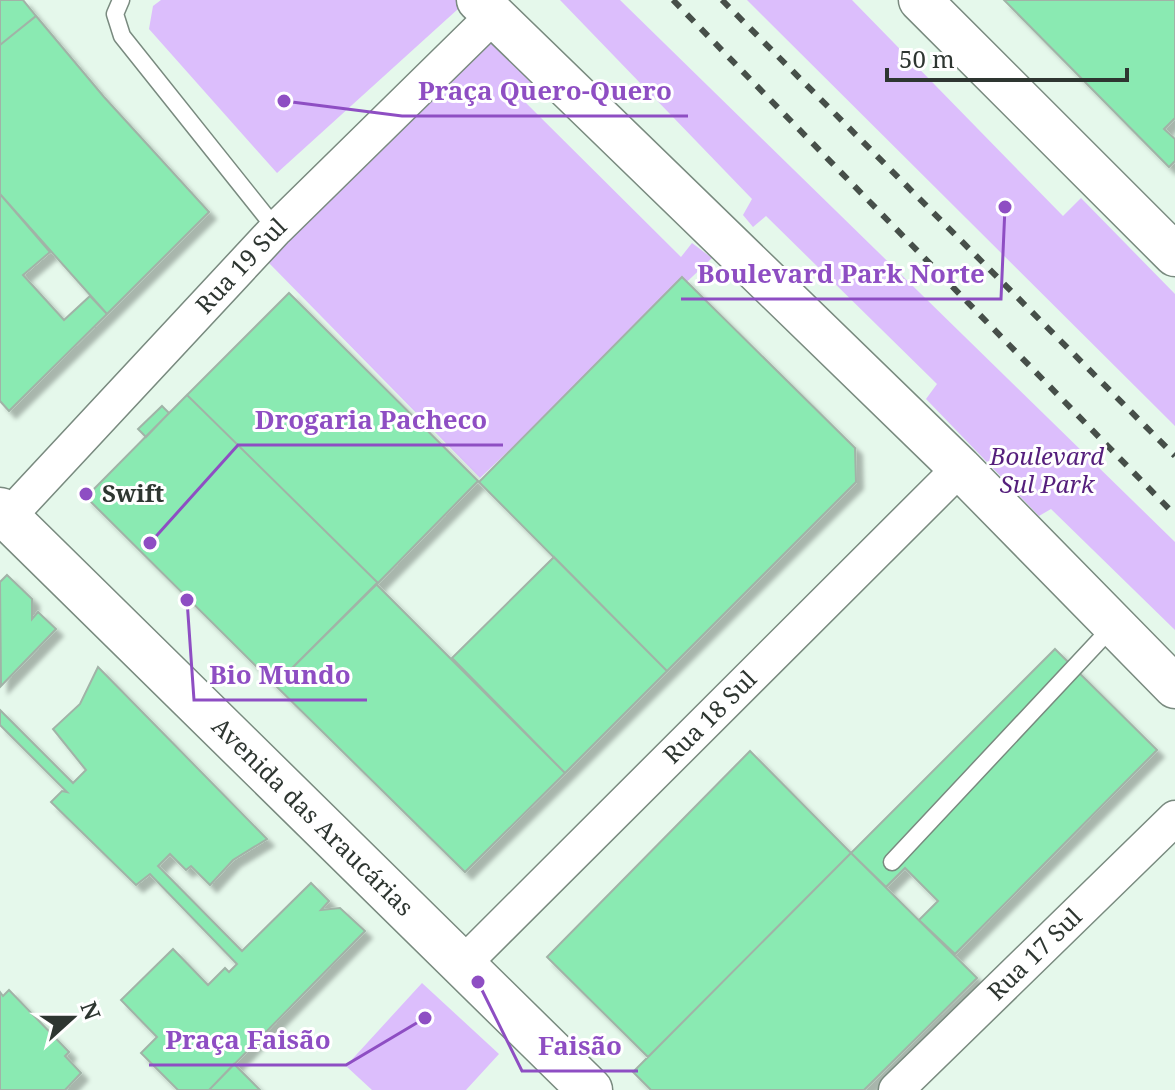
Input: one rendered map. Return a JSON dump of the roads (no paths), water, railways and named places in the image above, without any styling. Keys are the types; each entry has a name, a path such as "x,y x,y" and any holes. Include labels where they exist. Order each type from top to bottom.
{"main road":[{"name":"Avenida das Araucárias","path":"2,518 590,1090"}],"street":[{"path":"920,0 1172,246"},
{"name":"Rua 19 Sul","path":"2,518 485,8"},
{"path":"485,8 960,468 1175,687"},
{"name":"Rua 18 Sul","path":"461,966 960,468"},
{"name":"Rua 17 Sul","path":"896,1090 1175,818"}],"lane":[{"path":"121,0 115,14 122,36 276,229"},
{"path":"892,862 1114,625"}],"railway":[{"path":"673,0 1175,515"},
{"path":"722,0 1175,456"}],"place":[{"name":"Praça Quero-Quero","path":"284,101"},
{"name":"Boulevard Park Norte","path":"1005,207"},
{"name":"Swift","path":"86,494"},
{"name":"Drogaria Pacheco","path":"150,543"},
{"name":"Bio Mundo","path":"187,600"},
{"name":"Faisão","path":"478,982"},
{"name":"Praça Faisão","path":"425,1018"}],"park label":[{"name":"Boulevard Sul Park","path":"1047,471"}]}
